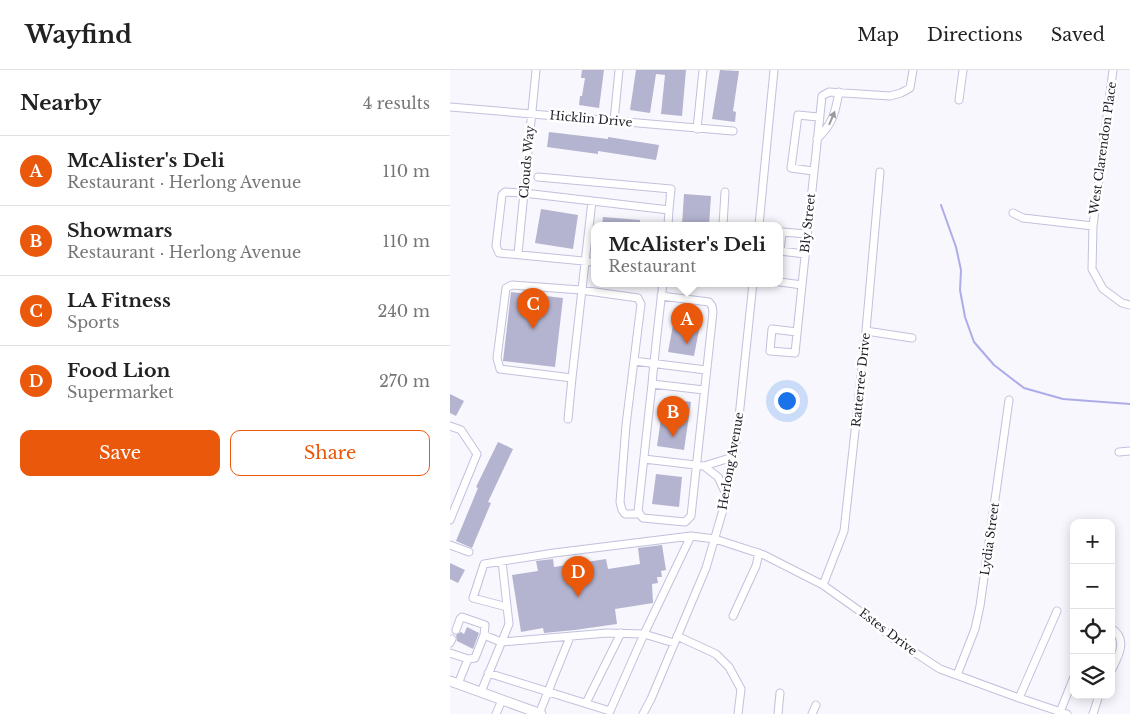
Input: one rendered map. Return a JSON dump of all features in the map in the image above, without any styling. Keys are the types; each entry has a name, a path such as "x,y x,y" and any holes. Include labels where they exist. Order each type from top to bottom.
{"main road":[{"path":"454,682 539,714"}],"street":[{"name":"Clouds Way","path":"518,254 536,70"},
{"path":"614,121 619,70"},
{"path":"697,128 703,70"},
{"path":"759,222 774,70"},
{"path":"817,139 832,121 839,92 890,96 901,94 910,88 913,70"},
{"path":"959,100 963,70"},
{"name":"West Clarendon Place","path":"1114,70 1093,226 1092,268 1103,289 1122,303 1130,305"},
{"name":"Bly Street","path":"797,332 772,329 770,351 795,353 818,117 822,96 829,92 839,92"},
{"name":"Hicklin Drive","path":"450,107 733,131"},
{"path":"813,170 791,168 798,115 818,117"},
{"name":"Ratterree Drive","path":"823,585 844,531 866,331 880,172"},
{"path":"538,177 671,188 668,222"},
{"path":"591,262 499,253 496,246 502,195 505,192 524,193 669,210"},
{"path":"723,222 725,192"},
{"path":"568,419 592,201"},
{"path":"1013,213 1023,218 1093,226"},
{"path":"783,232 807,234"},
{"path":"783,252 805,254"},
{"path":"783,282 802,285"},
{"path":"572,378 500,369 497,358 506,288 512,285 582,290 638,298 641,304 626,425 620,502 625,514 640,514"},
{"path":"661,296 709,302 713,312 691,516 685,522 643,518 638,512 662,287"},
{"name":"Herlong Avenue","path":"643,714 706,568 727,497 737,436 753,287"},
{"path":"866,331 912,338"},
{"path":"634,361 706,370"},
{"path":"652,384 704,390"},
{"name":"Lydia Street","path":"957,675 975,629 980,606 1009,400"},
{"path":"450,426 461,430 477,454 450,520"},
{"path":"1120,452 1130,451"},
{"path":"644,459 704,466 733,456"},
{"path":"704,466 718,477 727,497"},
{"path":"488,673 610,711 691,536"},
{"name":"Estes Drive","path":"507,607 473,598 484,564 554,553 691,536 715,539 759,553 823,585 915,653 940,669 1063,713"},
{"path":"450,545 469,552"},
{"path":"733,616 756,566 759,553"},
{"path":"481,692 508,624 502,561"},
{"path":"1019,698 1057,611"},
{"path":"450,653 468,659 475,658 484,635 485,625 462,617 456,630"},
{"path":"1115,632 1122,642 1121,650 1115,663"},
{"path":"484,635 501,642 607,633 644,634 674,644"},
{"path":"586,703 621,634"},
{"path":"677,636 716,654 729,667 741,689 738,714"},
{"path":"539,714 570,637"},
{"path":"454,682 468,659"},
{"path":"1063,713 1070,690"},
{"path":"778,714 780,692"},
{"path":"1093,714 1098,699"},
{"path":"496,714 502,700"},
{"path":"812,714 816,705"}],"building":[{"path":"582,70 604,70 599,108 579,105 585,78 581,78"},
{"path":"636,70 686,70 682,116 661,114 665,75 656,74 650,113 630,110"},
{"path":"720,70 739,71 733,111 736,112 735,122 712,119"},
{"path":"549,132 608,139 608,137 659,145 656,160 598,151 598,154 547,147"},
{"path":"684,194 711,196 709,222 682,222"},
{"path":"541,209 578,215 573,249 535,243"},
{"path":"603,217 640,220 640,222 602,222"},
{"path":"511,292 563,298 555,367 503,361"},
{"path":"676,309 702,314 694,356 668,352"},
{"path":"450,394 464,401 456,416 450,413"},
{"path":"664,398 691,402 684,450 657,446"},
{"path":"498,442 513,449 488,502 491,503 472,548 456,541 478,488 476,487"},
{"path":"656,474 682,477 679,507 652,504"},
{"path":"662,545 666,570 661,571 662,577 657,577 658,583 652,584 653,603 615,609 617,624 544,633 543,628 521,632 512,575 538,571 536,561 553,559 554,567 606,559 608,569 640,564 638,548"},
{"path":"450,563 465,570 458,583 450,579"},
{"path":"467,627 479,633 473,649 457,641 456,635 461,632 464,634"}],"waterway":[{"path":"941,205 956,247 961,270 960,290 965,317 974,342 994,365 1024,388 1063,399 1130,404"}],"place":[{"name":"LA Fitness","path":"533,329"},
{"name":"McAlister's Deli","path":"687,344"},
{"name":"Showmars","path":"673,437"},
{"name":"Food Lion","path":"578,597"}]}
